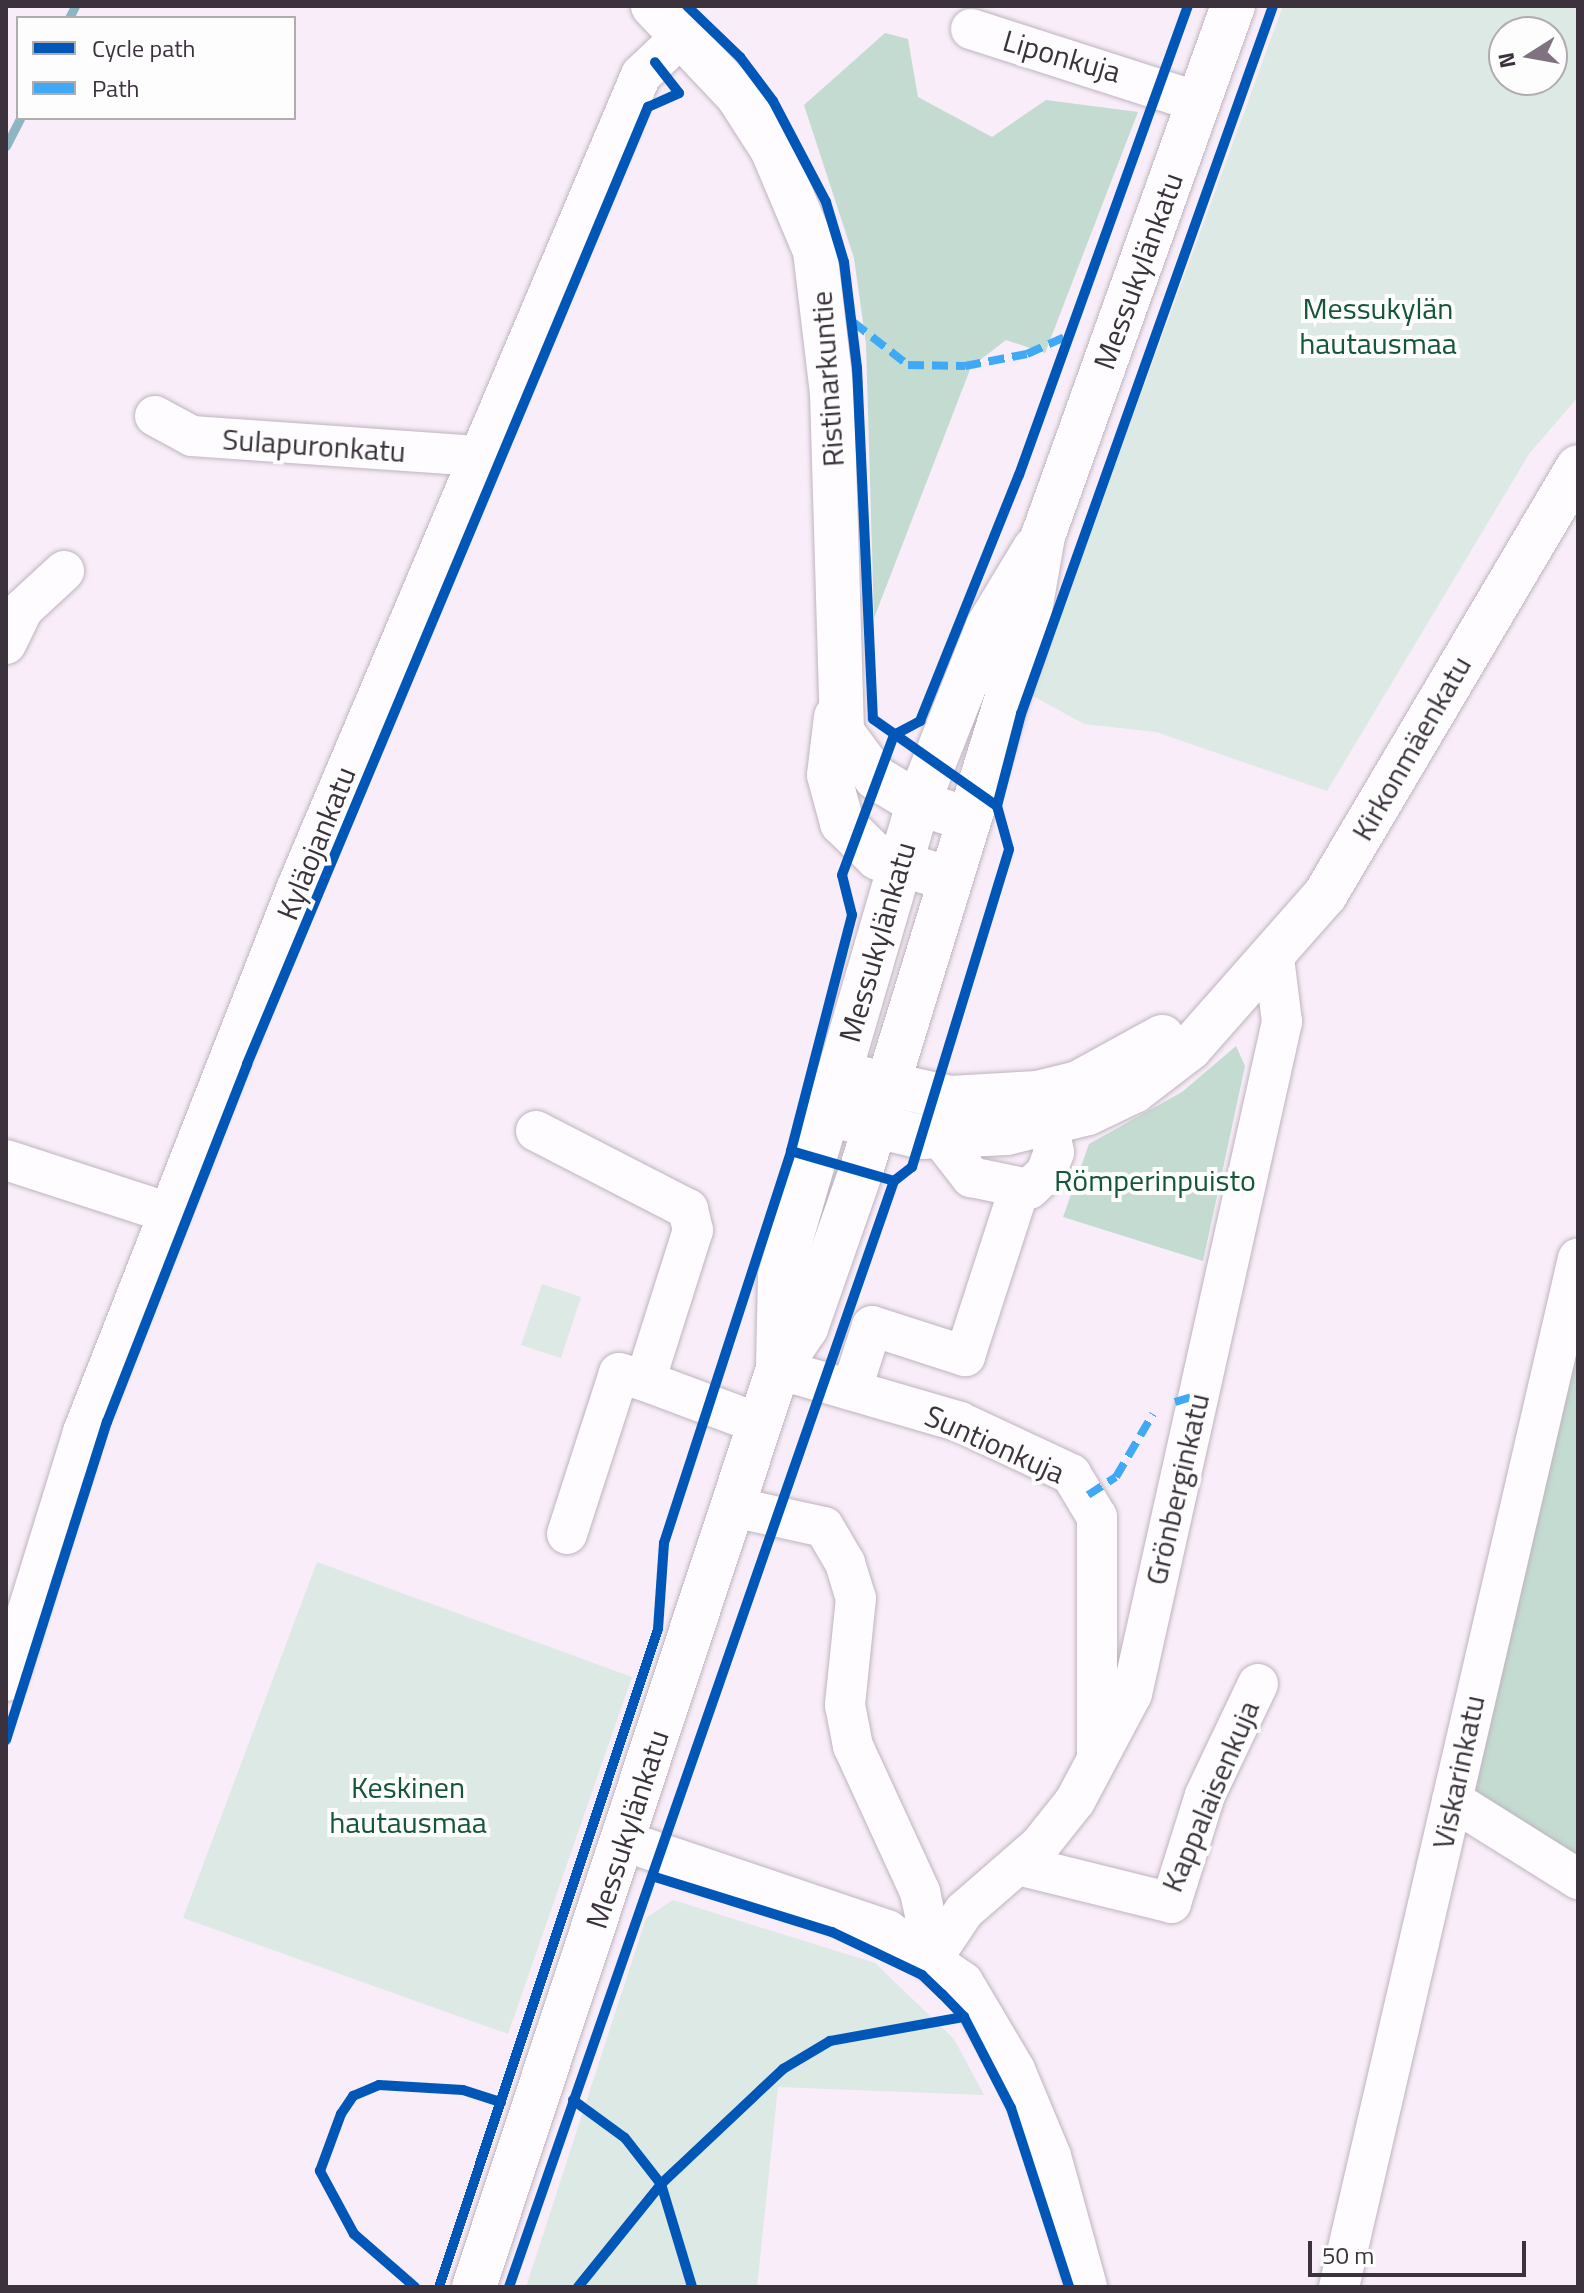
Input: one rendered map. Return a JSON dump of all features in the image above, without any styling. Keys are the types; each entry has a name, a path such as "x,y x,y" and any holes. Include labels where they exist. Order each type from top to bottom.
{"main road":[{"name":"Messukylänkatu","path":"474,2287 778,1369 811,1316 874,1128 1025,639 1043,536 1233,6"},
{"name":"Ristinarkuntie","path":"669,20 772,149 815,251 832,394 838,710 830,749 834,804 854,841 899,864 949,878"},
{"name":"Kirkonmäenkatu","path":"827,1114 874,1128 940,1137 1045,1108 1134,1091 1190,1048 1218,1009 1274,958 1325,895 1578,467"},
{"name":"Messukylänkatu","path":"778,1369 780,1276 918,803 988,626 1043,536"},
{"name":"Ristinarkuntie","path":"838,710 857,759 918,803 967,819"},
{"name":"Kirkonmäenkatu","path":"839,1073 951,1098 1045,1108"}],"street":[{"name":"Kyläojankatu","path":"9,1665 83,1432 169,1213 477,456 641,75 669,20"},
{"name":"Liponkuja","path":"971,29 1198,102"},
{"name":"Sulapuronkatu","path":"155,416 192,436 477,456"},
{"path":"6,644 23,609 64,571"},
{"name":"Grönberginkatu","path":"934,1956 964,1911 1018,1865 1075,1801 1132,1694 1282,1022 1274,958"},
{"path":"940,1137 963,1170 1011,1188 1046,1173 1054,1152 1045,1108"},
{"path":"536,1131 688,1209 693,1230 645,1381"},
{"path":"6,1160 169,1213"},
{"path":"975,1273 1011,1188"},
{"path":"852,1388 872,1326 965,1356 1011,1188"},
{"name":"Viskarinkatu","path":"1339,2287 1578,1258"},
{"name":"Suntionkuja","path":"778,1369 852,1388 960,1422 1071,1474 1088,1495 1097,1517 1097,1760"},
{"path":"567,1534 619,1373 760,1424"},
{"path":"733,1507 824,1527 845,1563 856,1598 845,1705 853,1746 920,1892 934,1956"},
{"name":"Kappalaisenkuja","path":"1018,1865 1171,1903 1205,1795 1258,1684"},
{"path":"1452,1800 1578,1879"},
{"path":"624,1841 887,1930 934,1956 987,2014 1015,2070 1051,2156 1087,2287"}],"green space":[{"name":"Messukylän hautausmaa","path":"1283,6 1578,6 1578,397 1529,454 1327,791 1156,732 1084,724 1031,695"},
{"path":"885,33 908,39 918,97 992,137 1046,100 1138,112 1045,353 1006,340 971,367 874,618 866,344 854,258 804,105"},
{"name":"Römperinpuisto","path":"1236,1046 1245,1066 1203,1261 1063,1217 1089,1144 1182,1092"},
{"path":"542,1284 581,1297 561,1358 521,1345"},
{"path":"1578,1316 1578,1855 1472,1790"},
{"name":"Keskinen hautausmaa","path":"317,1562 632,1677 508,2034 183,1918"},
{"path":"673,1900 875,1963 954,2039 984,2095 778,2087 757,2287 526,2287 646,1918"}],"waterway":[{"path":"70,16 75,6"},
{"path":"6,146 19,120"}],"marked path":[{"path":"853,322 908,365 965,366 1027,354 1069,335"},
{"path":"1175,1402 1198,1395"},
{"path":"1088,1495 1116,1477 1153,1414"}],"cycle path":[{"path":"687,6 740,57 773,101 826,202 844,262 857,368 873,719 997,806"},
{"path":"439,2287 658,1629 664,1543 791,1151 852,915 842,875 894,735 920,721 1019,475 1188,6"},
{"path":"509,2287 894,1181 912,1167 1009,849 997,806 1021,714 1273,6"},
{"path":"6,1740 107,1422 247,1064 648,107 679,93 655,62"},
{"path":"791,1151 894,1181"},
{"path":"655,1877 832,1932 922,1975 942,1994 964,2017 1011,2108 1069,2287"},
{"path":"578,2287 661,2184 783,2069 830,2041 964,2017"},
{"path":"415,2287 354,2234 320,2171 341,2114 353,2096 379,2085 463,2090 501,2102"},
{"path":"573,2100 625,2138 661,2184 692,2287"}]}
